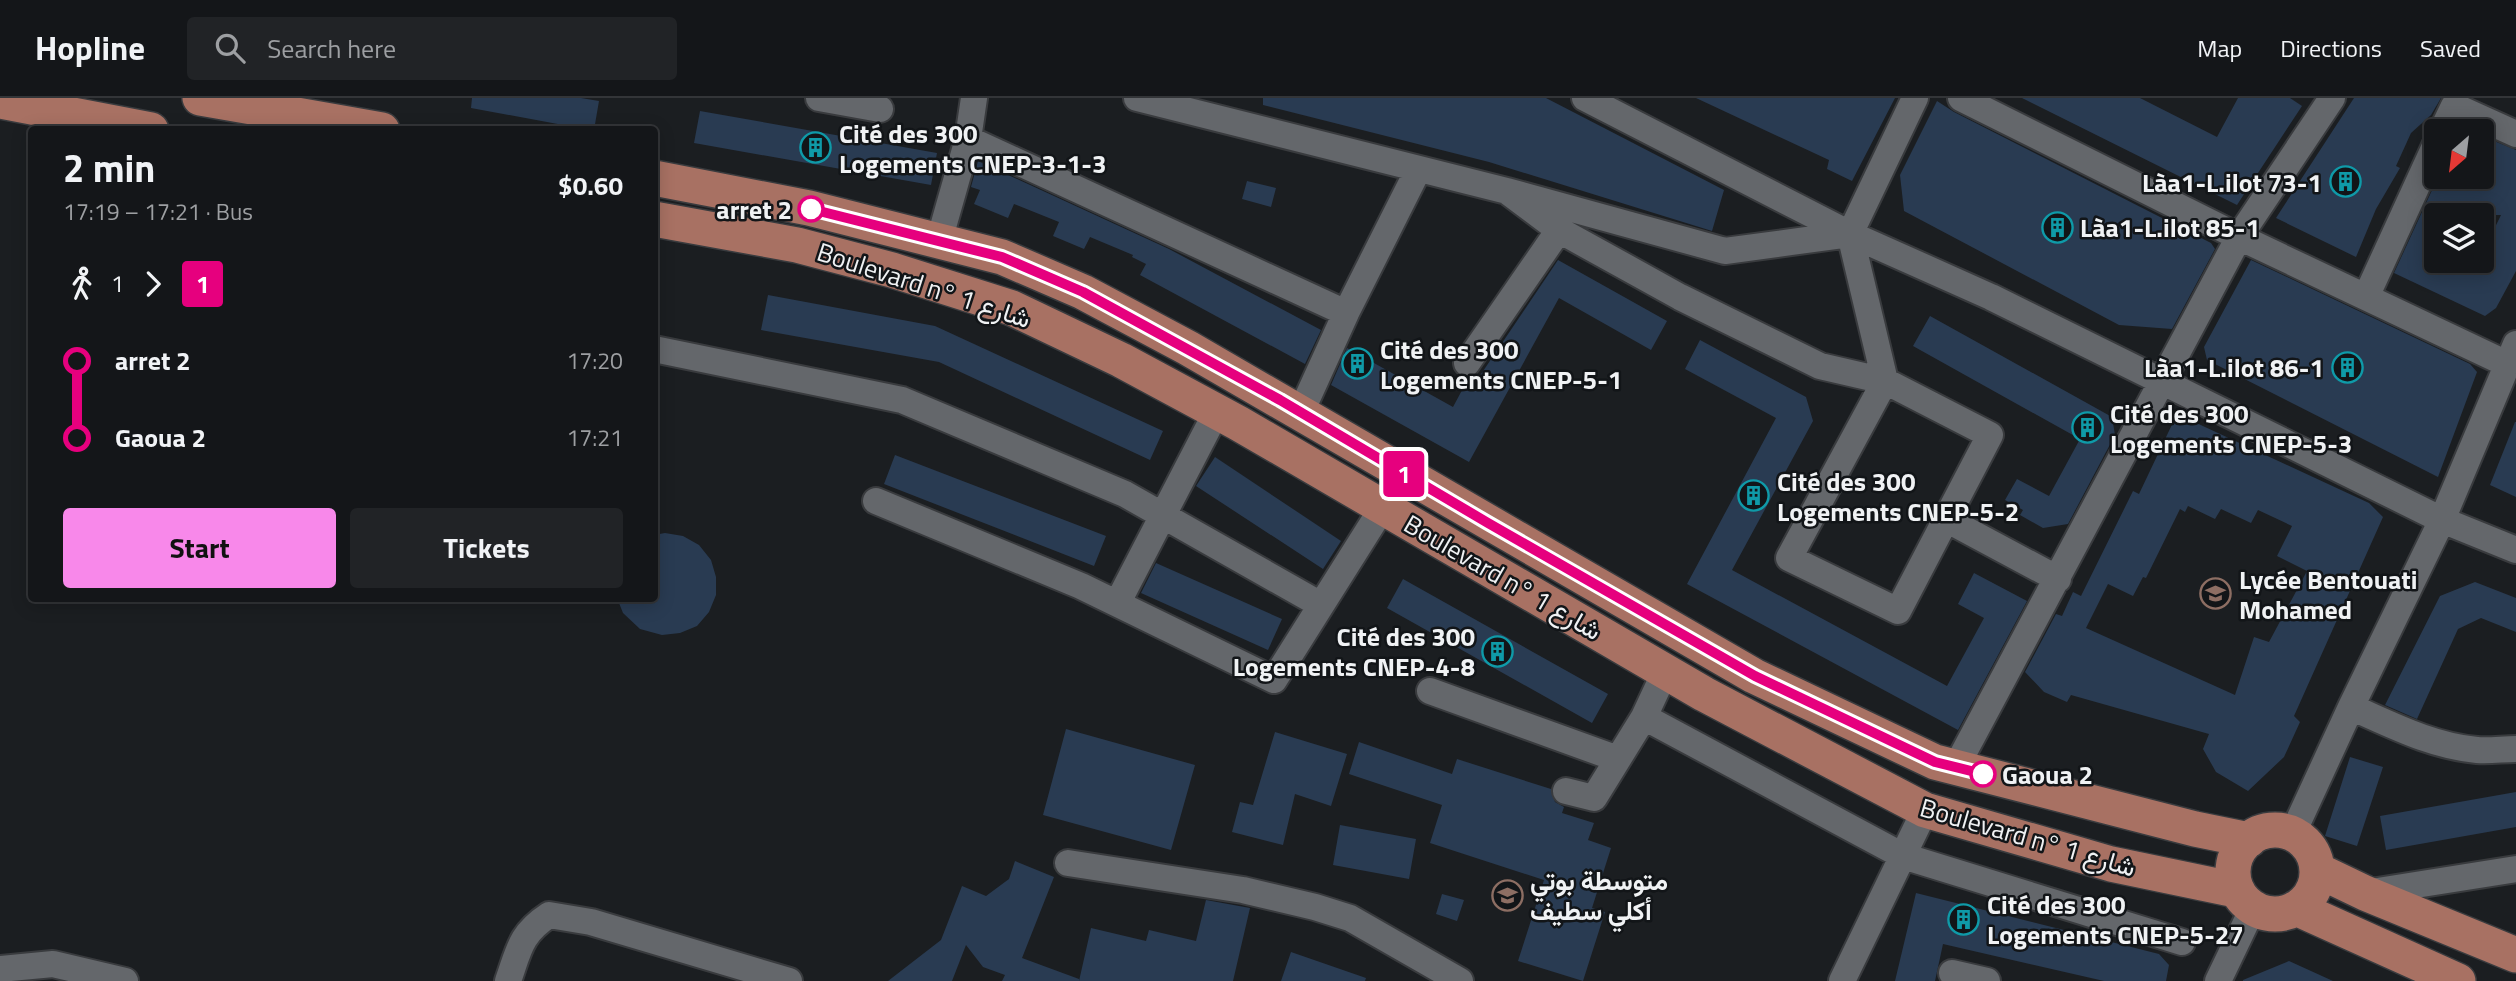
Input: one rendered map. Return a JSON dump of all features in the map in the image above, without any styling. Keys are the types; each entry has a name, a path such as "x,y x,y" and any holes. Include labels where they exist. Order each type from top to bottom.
{"main road":[{"path":"200,98 359,126"},
{"path":"0,101 130,126"},
{"name":"Boulevard n° شارع 1","path":"658,179 809,208 1002,257 1083,292 1301,412 1755,676 1935,762 2196,829 2249,840"},
{"name":"Boulevard n° شارع 1","path":"658,220 797,245 892,270 1012,308 1121,360 1217,411 1665,672 1925,810 2244,899"},
{"path":"2270,831 2292,835 2309,849 2317,870 2312,892 2296,908 2272,914 2244,899 2234,863 2239,850 2249,840 2270,831"},
{"path":"2317,870 2365,893 2516,955"},
{"path":"2296,908 2458,981"}],"street":[{"path":"819,98 880,109"},
{"path":"939,241 968,139 974,98"},
{"path":"1137,98 1507,191 1725,251 1850,234"},
{"path":"1585,98 1850,234 1991,297 2442,520 2516,550"},
{"path":"1507,191 1559,230 1681,297 1820,366 1885,381 1990,436 1898,611 1789,558 1885,381 1850,234 1915,98"},
{"path":"1961,98 2366,298 2512,354 2442,520 2292,835"},
{"path":"1956,767 2164,382 2239,237 2332,98"},
{"path":"2448,119 2454,106 2483,119"},
{"path":"2494,124 2516,134"},
{"path":"968,139 1346,313"},
{"path":"1301,412 1346,313 1418,170"},
{"path":"2366,298 2424,170"},
{"path":"1467,363 1559,230"},
{"path":"658,350 902,400 1125,494 1321,605"},
{"path":"1118,602 1217,411"},
{"path":"876,501 1118,602 1274,680 1383,507"},
{"path":"1946,519 2058,579"},
{"path":"1566,791 1594,798 1644,716 1665,672"},
{"path":"1430,691 1618,759"},
{"path":"2351,707 2424,739 2446,745 2478,750 2516,749"},
{"path":"1644,716 1903,856 2182,942"},
{"path":"1842,981 1925,810"},
{"path":"1068,863 1243,890 1315,907 1350,918 1460,981"},
{"path":"2365,893 2516,869"},
{"path":"2218,981 2244,899"},
{"path":"508,981 524,935 549,915 591,922 789,981"},
{"path":"0,969 53,964 125,981"},
{"path":"1952,973 1987,981"}],"building":[{"path":"472,98 581,98 599,101 595,126 568,126 471,108"},
{"path":"1263,98 1546,98 1724,190 1712,231 1489,162 1263,105"},
{"path":"1696,98 1895,98 1852,181 1827,169 1829,160"},
{"path":"2022,98 2140,98 2217,137 2238,98 2290,98 2302,106 2237,205"},
{"name":"Làa1-L.ilot 73-1","path":"2354,98 2441,98 2431,115 2411,133 2396,166 2400,168 2376,209 2356,257 2276,218"},
{"name":"Làa1-L.ilot 85-1","path":"1937,101 2211,243 2215,249 2172,329 2119,325 1904,211 1900,175"},
{"name":"Cité des 300 Logements CNEP-3-1-3","path":"700,111 937,153 931,185 694,143"},
{"path":"2494,141 2516,150 2516,271 2496,308 2485,316 2394,273 2424,208 2424,273 2494,273 2494,229 2501,215 2494,215 2494,203 2426,203 2432,189 2494,189"},
{"path":"978,161 1169,249 1321,330 1305,364 1140,275 1146,264 1132,257 1133,255 1090,237 1084,249 1053,236 1059,222 1014,204 1008,218 974,204 980,190 971,187"},
{"path":"1247,181 1276,188 1271,207 1242,199"},
{"name":"Cité des 300 Logements CNEP-5-1","path":"1558,260 1667,321 1651,350 1559,298 1469,462 1331,385 1347,348 1453,407 1468,379 1475,383"},
{"name":"Làa1-L.ilot 86-1","path":"2251,260 2470,364 2477,372 2438,477 2207,360 2204,347"},
{"path":"768,295 935,326 1163,431 1150,460 939,362 761,330"},
{"name":"Cité des 300 Logements CNEP-5-3","path":"1930,316 2112,417 2115,435 2068,524 2043,528 2020,515 2023,510 2005,500 2017,479 2049,496 2080,439 1913,346"},
{"name":"Cité des 300 Logements CNEP-5-2","path":"1700,340 1806,397 1813,421 1732,570 1947,686 1984,618 1958,604 1974,573 2027,601 1958,730 1687,584 1776,418 1685,369"},
{"name":"Lycée Bentouati Mohamed","path":"2177,414 2369,503 2383,517 2294,716 2300,722 2284,757 2248,791 2216,772 2203,749 2209,734 2071,695 2067,702 2044,692 2025,672 2056,614 2062,616 2073,592 2081,596 2133,491 2139,494","holes":["2188,506 2215,519 2221,509 2251,523 2258,510 2292,526 2277,556 2307,571 2269,642 2254,637 2235,695 2086,628 2108,584 2133,596 2143,577 2146,578 2180,509 2185,512"]},
{"path":"2516,422 2516,497 2490,485"},
{"path":"895,455 1106,536 1094,566 884,484"},
{"path":"1215,457 1341,541 1323,569 1196,486"},
{"path":"658,534 683,536 699,545 711,560 716,577 716,595 709,612 697,626 680,633 662,635 640,629 623,613 619,602 658,602"},
{"path":"1156,563 1282,619 1268,650 1141,593"},
{"name":"Cité des 300 Logements CNEP-4-8","path":"1403,579 1608,694 1592,723 1387,608"},
{"path":"2475,582 2516,598 2516,632 2481,618 2458,629 2417,719 2385,705 2440,596"},
{"path":"1066,729 1195,765 1171,850 1043,815"},
{"path":"1275,732 1347,754 1331,806 1295,794 1283,845 1232,832 1240,802 1253,805"},
{"path":"1359,742 1452,774 1457,759 1551,789 1555,802 1564,807 1562,813 1594,823 1588,840 1611,848 1592,908 1605,912 1583,981 1518,961 1544,880 1430,843 1442,805 1349,774"},
{"path":"2350,757 2383,767 2357,846 2325,836"},
{"path":"2516,792 2516,827 2386,850 2380,816"},
{"path":"1340,825 1416,839 1409,879 1333,865"},
{"path":"1015,861 1054,877 1022,958 1079,981 1002,981 1005,975 983,967 966,945 952,981 888,981 941,940 962,886 986,896 1009,879"},
{"name":"Cité des 300 Logements CNEP-5-27","path":"1916,893 2159,954 2169,965 2166,981 2104,981 1943,944 1935,981 1895,981"},
{"path":"1442,894 1464,900 1457,921 1436,914"},
{"path":"1206,900 1250,908 1233,981 1079,981 1091,928 1146,941 1149,930 1196,941"},
{"path":"1291,952 1366,978 1365,981 1281,981"},
{"path":"2289,961 2333,981 2243,981 2243,980"}],"bus line":[{"name":"1","path":"811,209 1002,257 1083,292 1280,400 1755,676 1935,762 1983,774"}],"place":[{"name":"Cité des 300 Logements CNEP-3-1-3","path":"816,148"},
{"name":"Làa1-L.ilot 73-1","path":"2345,182"},
{"name":"arret 2","path":"811,209"},
{"name":"Làa1-L.ilot 85-1","path":"2057,227"},
{"name":"Cité des 300 Logements CNEP-5-1","path":"1357,364"},
{"name":"Làa1-L.ilot 86-1","path":"2347,367"},
{"name":"Cité des 300 Logements CNEP-5-3","path":"2087,428"},
{"name":"Cité des 300 Logements CNEP-5-2","path":"1754,496"},
{"name":"Lycée Bentouati Mohamed","path":"2216,594"},
{"name":"Cité des 300 Logements CNEP-4-8","path":"1498,651"},
{"name":"Gaoua 2","path":"1983,774"},
{"name":"متوسطة بوتي أكلي سطيف","path":"1507,895"},
{"name":"Cité des 300 Logements CNEP-5-27","path":"1964,919"}]}
